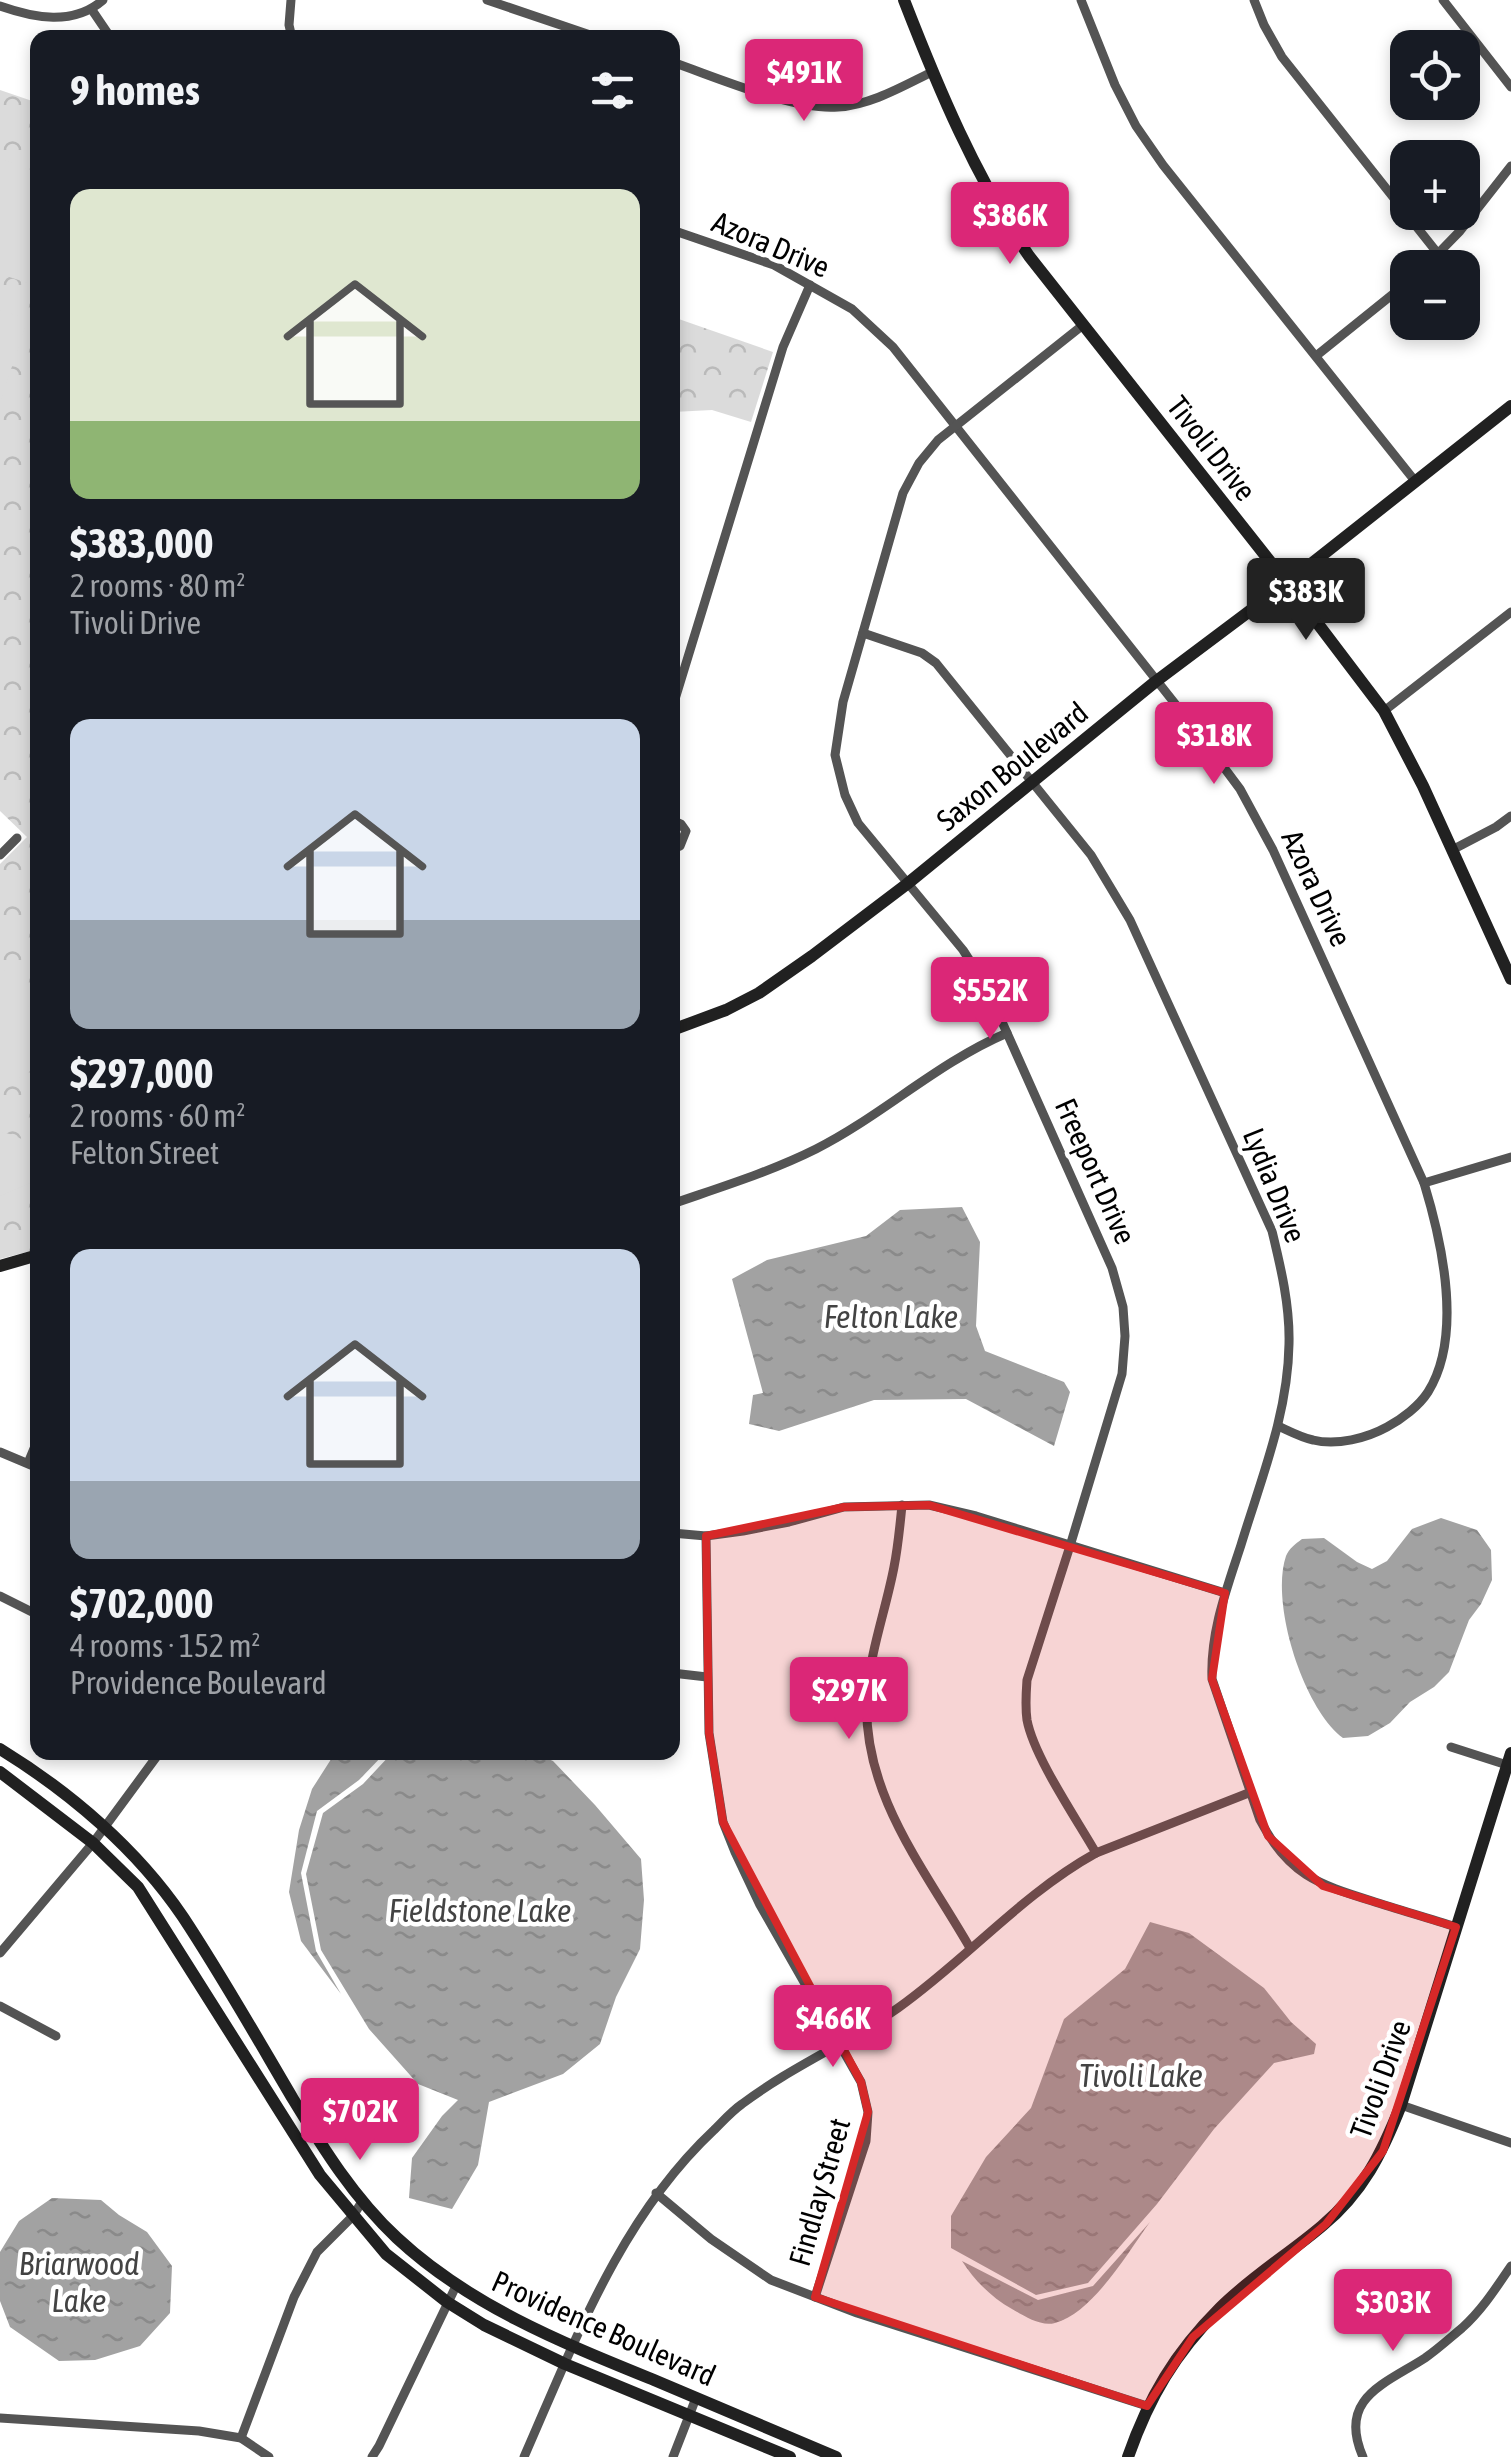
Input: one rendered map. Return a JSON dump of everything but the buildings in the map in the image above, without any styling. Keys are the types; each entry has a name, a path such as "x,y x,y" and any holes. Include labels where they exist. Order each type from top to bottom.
{"main road":[{"name":"Tivoli Drive","path":"904,0 974,166 1028,256 1384,710 1511,979"},
{"name":"Saxon Boulevard","path":"680,1023 726,1010 812,956 907,884 1155,682 1511,406"},
{"path":"0,1266 30,1257"},
{"name":"Providence Boulevard","path":"0,1749 104,1826 148,1870 182,1916 330,2159 396,2237 456,2286 494,2308 572,2347 836,2457"},
{"name":"Tivoli Drive","path":"1128,2457 1147,2406 1193,2337 1224,2304 1326,2224 1358,2190 1383,2151 1401,2105 1509,1759"},
{"name":"Providence Boulevard","path":"0,1772 94,1843 138,1887 320,2175 386,2254 448,2302 484,2324 564,2364 790,2457"}],"street":[{"path":"0,6 29,16 54,18 92,10 103,0"},
{"path":"290,30 291,0"},
{"path":"487,0 575,30"},
{"path":"1081,0 1115,84 1136,126 1163,165 1415,482"},
{"path":"1254,0 1282,57 1435,250"},
{"path":"1444,0 1511,87"},
{"path":"92,10 106,30"},
{"path":"680,65 788,101 838,108 874,99 932,72"},
{"path":"1443,250 1511,166"},
{"name":"Azora Drive","path":"680,233 774,265 852,309 893,347 1240,789 1273,850 1424,1183 1437,1225 1447,1310 1444,1352 1430,1390 1398,1420 1376,1433 1341,1442 1314,1441 1278,1426"},
{"path":"680,683 783,347 810,285"},
{"path":"1316,356 1390,296"},
{"name":"Freeport Drive","path":"1083,326 938,440 919,463 903,493 842,702 836,755 845,795 858,823 963,950 986,986 1112,1268 1123,1308 1122,1374 1027,1680 1025,1704 1039,1753 1096,1853"},
{"path":"1384,710 1511,612"},
{"name":"Lydia Drive","path":"863,633 922,653 936,663 1091,856 1130,920 1272,1231 1284,1279 1289,1342 1286,1386 1278,1426 1225,1593 1211,1657 1212,1679 1268,1836 1297,1869 1323,1886 1456,1927"},
{"path":"1452,850 1511,816"},
{"path":"680,824 686,831 680,846"},
{"path":"0,855 17,838"},
{"path":"680,1201 757,1175 818,1148 953,1059 1007,1032"},
{"path":"1424,1183 1511,1156"},
{"path":"0,1452 30,1464"},
{"path":"902,1505 895,1564 872,1660 867,1696 869,1742 887,1806 970,1948"},
{"path":"680,1533 706,1536 789,1522 844,1507 929,1505 1225,1593"},
{"name":"Findlay Street","path":"706,1536 709,1733 723,1822 760,1905 861,2082 868,2112 866,2141 816,2298"},
{"path":"0,1596 30,1611"},
{"path":"680,1674 707,1678"},
{"path":"1451,1747 1509,1759"},
{"path":"0,1953 94,1843 154,1760"},
{"path":"524,2457 607,2273 638,2220 694,2149 740,2105 898,2008 1023,1902 1096,1853 1251,1792"},
{"path":"0,2006 56,2036"},
{"path":"1401,2105 1511,2143"},
{"path":"656,2193 711,2239 772,2280 816,2298 1147,2406"},
{"path":"241,2438 317,2252 353,2216 363,2200"},
{"path":"1363,2457 1355,2426 1367,2395 1427,2356 1465,2325 1511,2266"},
{"path":"372,2457 456,2286"},
{"path":"673,2457 696,2398"},
{"path":"0,2418 198,2431 241,2438 269,2457"}],"highlighted area":[{"path":"929,1505 1225,1593 1212,1679 1268,1836 1323,1886 1456,1927 1383,2151 1326,2224 1193,2337 1147,2406 815,2297 868,2112 861,2082 723,1822 709,1733 706,1536 844,1507"}],"green space":[{"path":"0,90 30,100 30,1251 0,1259 0,864 27,837 0,811"},
{"path":"0,159 30,170 30,284 0,274"},
{"path":"0,310 28,319 0,402"},
{"path":"680,319 773,352 751,422 712,410 680,412"},
{"path":"0,964 30,1009 30,1071 0,1089"},
{"path":"0,1132 30,1145 30,1183 0,1196"}],"water":[{"name":"Felton Lake","path":"962,1207 980,1242 976,1326 985,1351 1064,1382 1070,1392 1054,1446 966,1399 874,1400 779,1431 749,1424 753,1395 763,1393 732,1279 767,1260 866,1236 900,1210"},
{"path":"1441,1518 1477,1530 1491,1550 1492,1580 1469,1620 1449,1672 1390,1723 1368,1736 1343,1738 1315,1704 1294,1653 1283,1600 1286,1556 1302,1539 1324,1538 1372,1569 1387,1561 1412,1529"},
{"path":"331,1760 378,1760 359,1780 317,1811 301,1873 316,1951 341,1994 301,1941 289,1892 299,1830 312,1789"},
{"name":"Fieldstone Lake","path":"385,1760 551,1760 641,1859 644,1900 640,1949 616,1997 600,2044 563,2074 489,2102 478,2165 452,2209 409,2198 412,2158 458,2100 418,2084 369,2029 321,1950 306,1874 323,1813 363,1784"},
{"name":"Tivoli Lake","path":"1150,1922 1189,1933 1264,1988 1291,2022 1316,2044 1314,2054 1274,2063 1214,2129 1157,2204 1088,2283 1036,2295 951,2248 951,2216 986,2157 1031,2108 1064,2019 1125,1969"},
{"name":"Briarwood Lake","path":"52,2198 101,2200 147,2232 172,2266 170,2313 140,2346 95,2360 59,2361 10,2327 0,2301 0,2252 19,2221"},
{"path":"1150,2222 1096,2295 1055,2323 1033,2320 1005,2305 984,2288 962,2261 1038,2300 1093,2286"}]}
